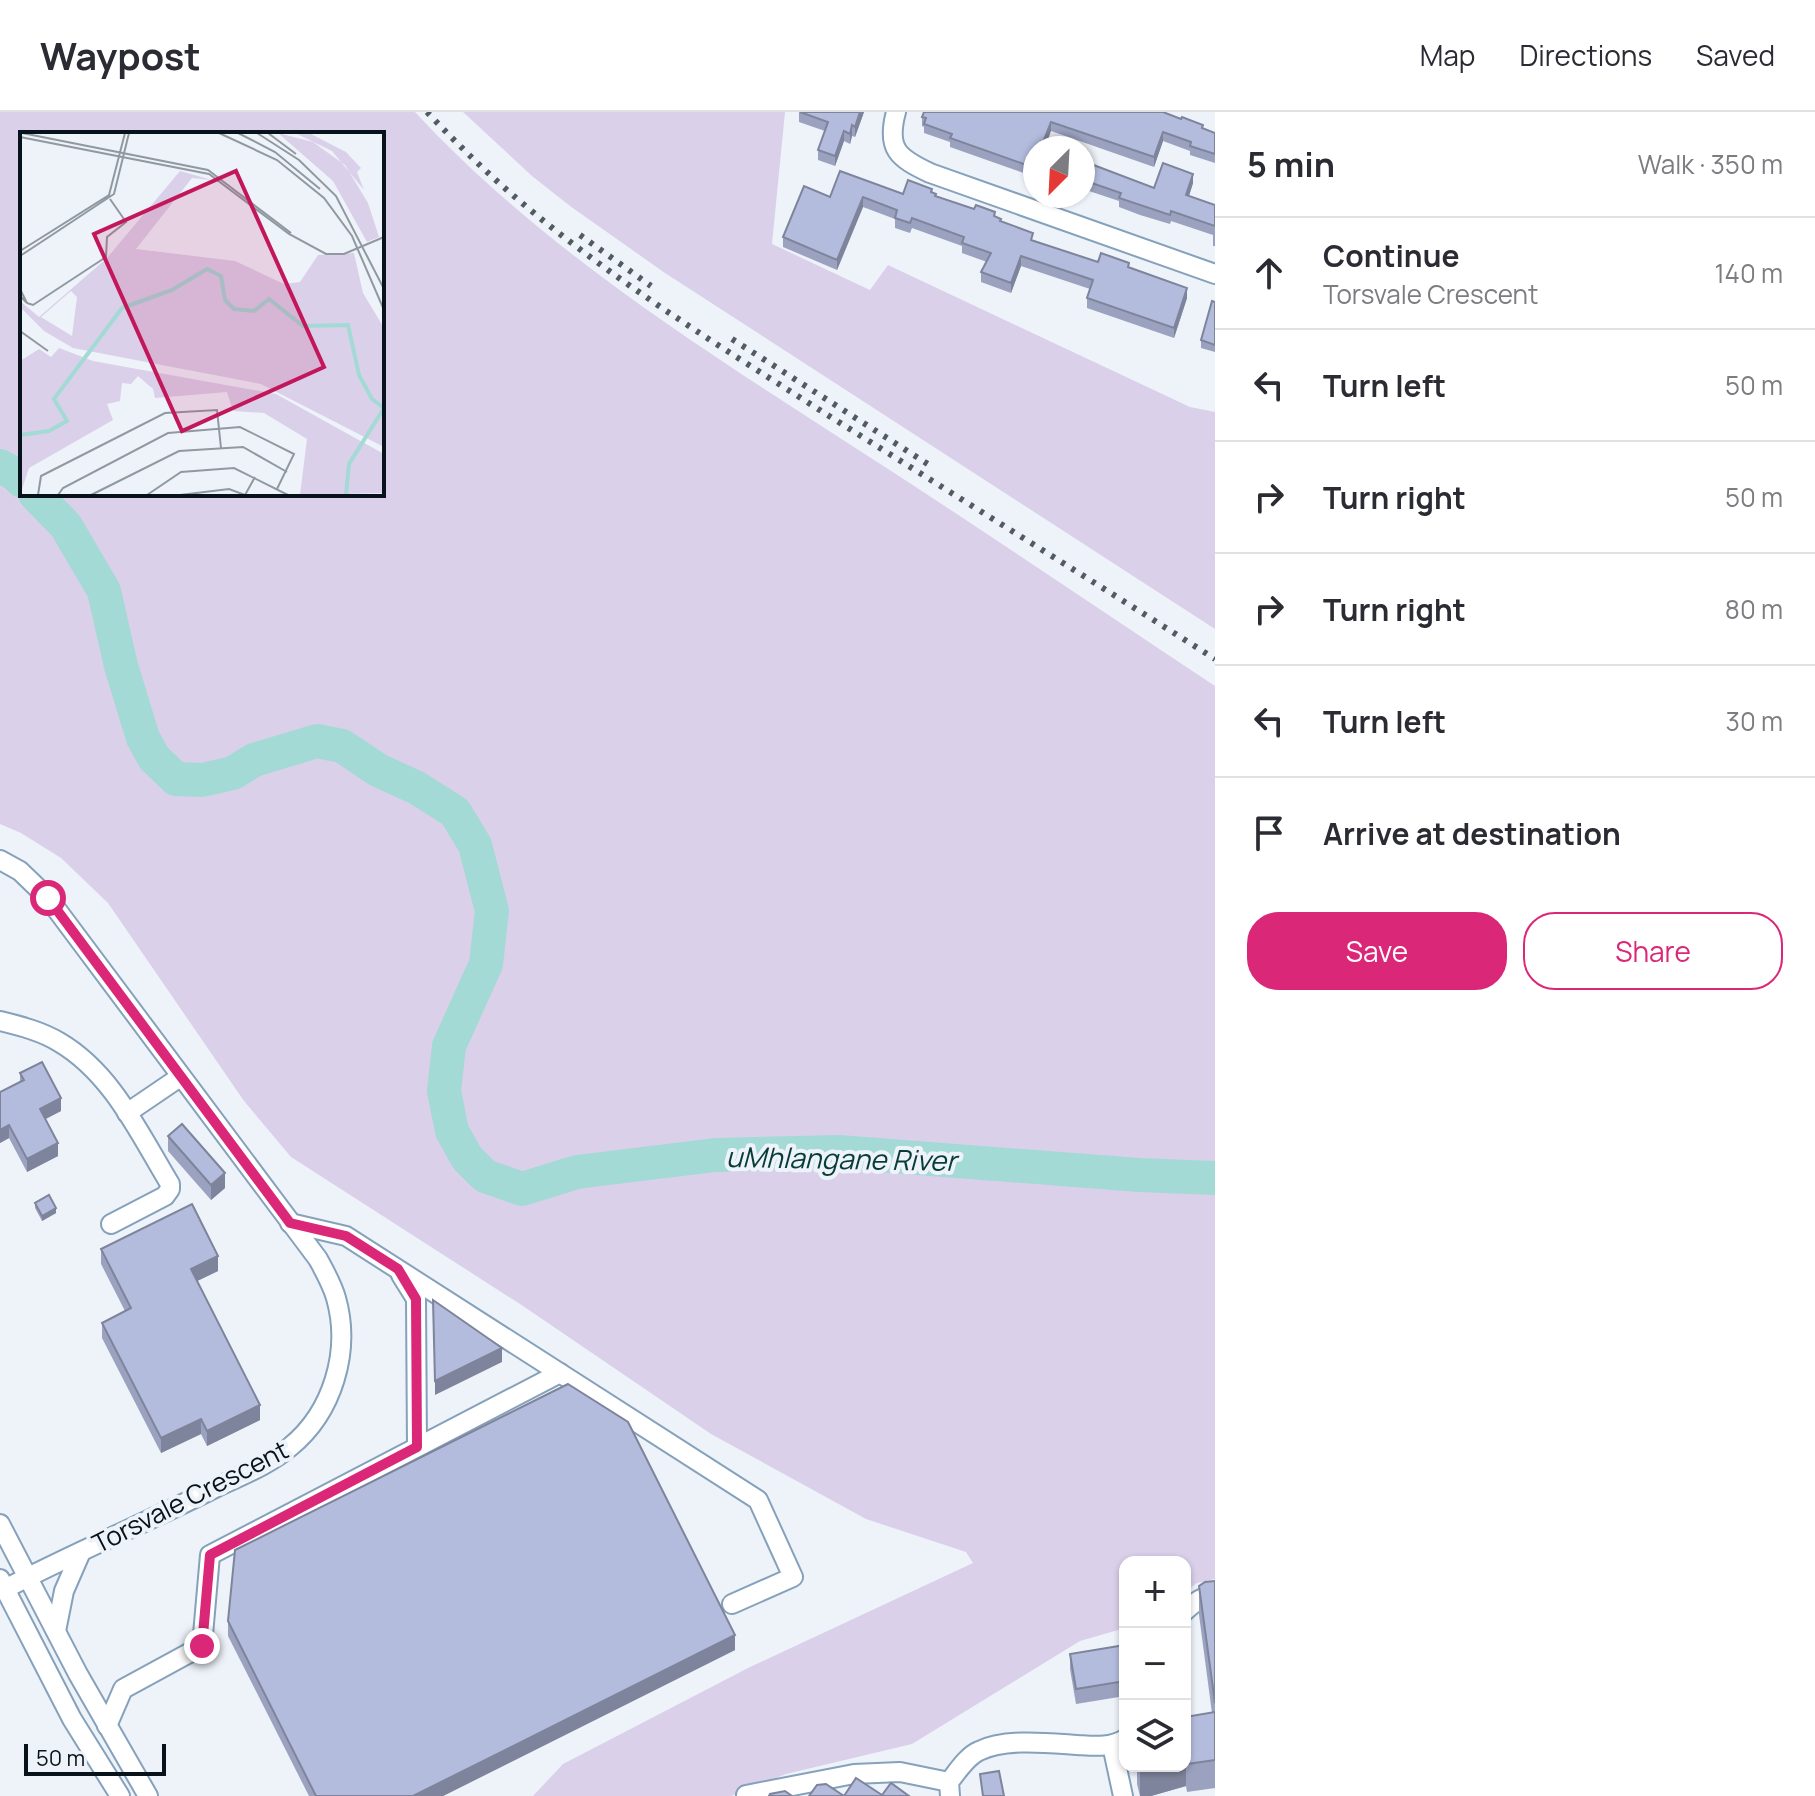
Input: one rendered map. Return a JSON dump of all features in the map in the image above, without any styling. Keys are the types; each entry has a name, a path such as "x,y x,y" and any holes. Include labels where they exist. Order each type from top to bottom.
{"street":[{"path":"896,112 891,135 895,148 914,166 1215,274"},
{"name":"Torsvale Crescent","path":"0,860 20,871 48,898 318,1259 329,1278 339,1310 342,1349 335,1380 321,1410 308,1430 289,1448 168,1512 29,1576 2,1584"},
{"path":"0,1021 34,1030 60,1042 84,1061 111,1087 170,1184 165,1196 111,1224"},
{"path":"127,1113 180,1077"},
{"path":"290,1223 346,1236 758,1500 793,1577 732,1604"},
{"path":"398,1269 416,1299 417,1447"},
{"path":"107,1726 123,1689 202,1646 210,1555 560,1373"},
{"path":"0,1524 107,1726 148,1796"},
{"path":"56,1631 64,1591 81,1552"},
{"path":"2,1584 72,1719 120,1796"},
{"path":"1191,1606 1215,1594"},
{"path":"746,1795 854,1774 900,1772 949,1789 976,1752 999,1744 1101,1747 1118,1742 1123,1796"}],"shaded area":[{"path":"0,112 415,112 464,162 516,208 625,294 1215,686 1215,1579 1191,1588 1191,1556 1119,1556 1119,1630 1080,1641 912,1744 786,1774 731,1796 533,1796 563,1764 750,1667 973,1563 966,1552 866,1519 711,1434 523,1306 291,1157 244,1101 108,903 61,858 0,824"},
{"path":"463,112 785,112 772,244 870,290 888,265 1190,407 1215,412 1215,629 665,273 532,176"}],"building":[{"path":"800,112 860,112 850,134 844,131 835,156 818,150 828,122"},
{"path":"924,112 1163,112 1203,125 1202,128 1215,133 1215,154 1163,132 1154,157 1051,122 1046,136 1023,136 1023,164 950,138 952,134 924,124 926,118 922,117"},
{"path":"1163,163 1193,174 1186,195 1215,205 1215,226 1119,198 1121,193 1095,184 1095,166 1154,188"},
{"path":"840,171 903,194 908,180 932,189 935,196 974,209 976,205 995,212 994,216 1000,221 1033,233 1031,240 1098,262 1101,253 1129,263 1128,267 1187,288 1174,328 1087,298 1093,280 1021,256 1011,283 981,272 991,253 962,243 964,237 912,218 910,223 895,218 897,210 863,197 837,260 783,237 804,186 830,197"},
{"path":"1212,301 1215,302 1215,345 1201,340"},
{"path":"42,1062 61,1098 40,1109 58,1143 27,1159 9,1125 0,1130 0,1092 24,1080 20,1073"},
{"path":"182,1124 225,1173 211,1185 168,1136"},
{"path":"49,1195 56,1208 42,1216 35,1203"},
{"path":"192,1204 218,1256 191,1269 260,1405 207,1431 201,1419 161,1438 102,1323 131,1308 101,1249"},
{"path":"433,1300 502,1348 435,1381"},
{"path":"568,1384 628,1422 735,1635 413,1796 316,1796 228,1621 235,1550"},
{"path":"1215,1581 1215,1703 1199,1586"},
{"path":"1119,1646 1119,1682 1076,1689 1070,1654"},
{"path":"1215,1712 1215,1760 1191,1763 1191,1716"},
{"path":"999,1771 1004,1796 983,1796 980,1774"},
{"path":"856,1778 882,1795 891,1783 909,1796 844,1796"},
{"path":"826,1784 844,1796 809,1796 817,1785"},
{"path":"785,1791 792,1796 769,1796 770,1794"}],"waterway":[{"name":"uMhlangane River","path":"0,466 20,479"},
{"name":"uMhlangane River","path":"37,496 66,526 104,591 121,666 143,738 154,758 176,779 202,780 233,773 254,760 317,741 342,746 378,770 417,788 455,812 475,845 492,911 486,964 449,1046 444,1091 452,1131 467,1158 485,1176 522,1189 577,1172 715,1155 839,1152 1215,1178"}],"railway":[{"path":"427,112 515,197 673,316 1215,659"},
{"path":"580,235 651,286"},
{"path":"732,339 934,468"}],"route":[{"path":"48,898 290,1223 346,1236 398,1269 416,1299 417,1447 210,1555 202,1646"}]}
